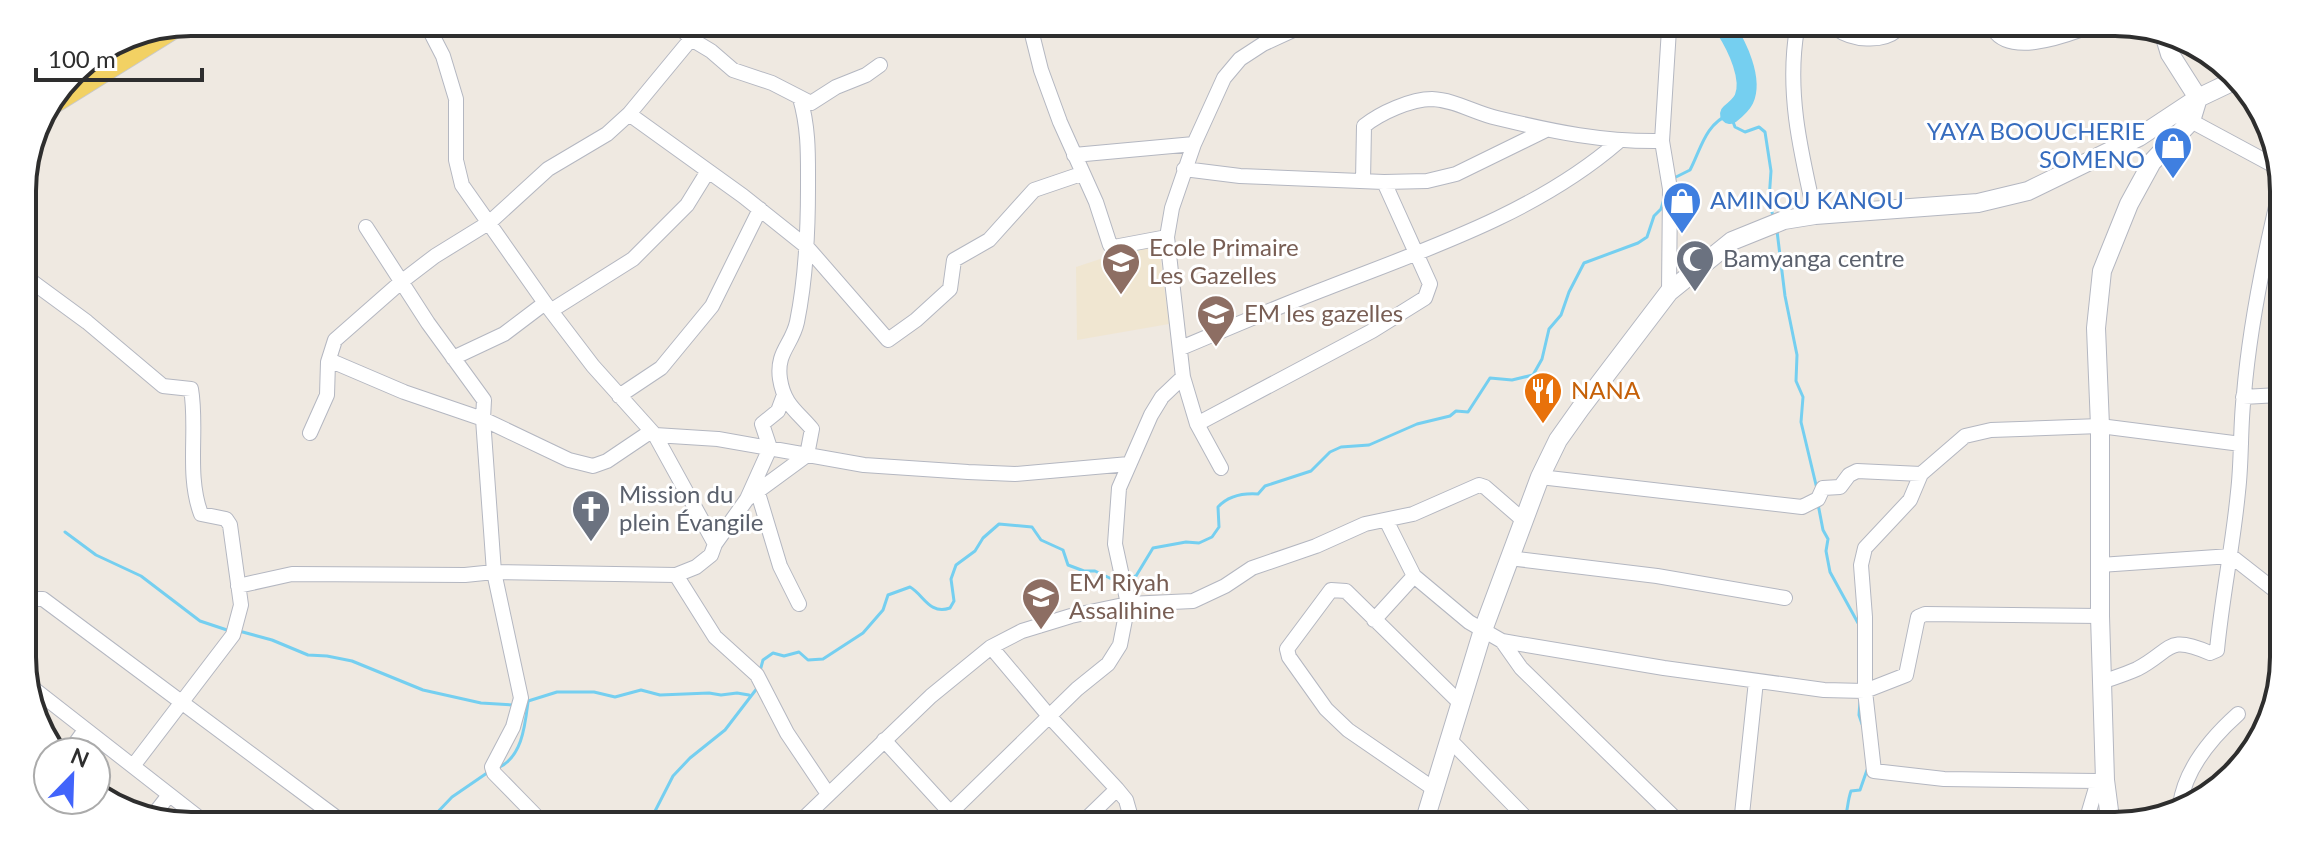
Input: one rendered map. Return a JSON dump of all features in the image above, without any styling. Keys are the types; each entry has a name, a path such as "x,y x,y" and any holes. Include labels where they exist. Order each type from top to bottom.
{"street":[{"path":"433,36 443,56 456,99 456,160 462,185 548,307 652,434 715,544"},
{"path":"688,36 733,70 772,83 811,103 880,65"},
{"path":"1032,36 1041,70 1081,174 1096,202 1110,245 1114,247 1167,237"},
{"path":"1221,468 1197,424 1183,377 1170,285 1167,237 1184,169 1224,78 1240,59 1280,36"},
{"path":"1669,36 1662,141 1669,182 1669,292"},
{"path":"1796,36 1792,91 1800,148 1815,215"},
{"path":"1850,36 1870,39 1890,36"},
{"path":"1998,36 2014,42 2052,40 2063,36"},
{"path":"310,433 327,395 329,360 335,340 435,256 490,222 548,169 607,134 629,114 691,39"},
{"path":"2108,812 2101,781 2100,426 2096,328 2102,271 2129,204 2152,162 2191,121 2198,98 2167,45"},
{"path":"1427,812 1483,630 1540,477 1558,440 1669,292 1732,241 1784,220 1978,203 2028,191 2139,137 2198,98 2226,84"},
{"path":"238,586 292,574 465,575 494,572 676,575 696,567 711,555 715,544 752,496 807,455 812,429 795,414 784,395 779,360 796,326 807,247 808,124 800,98"},
{"path":"1363,181 1364,126 1416,101 1445,101 1495,118 1618,142 1662,141"},
{"path":"629,114 807,247 888,340 950,289 954,260 989,240 1034,190 1081,174"},
{"path":"2191,121 2267,162"},
{"path":"1184,169 1240,176 1427,181 1456,174 1546,130"},
{"path":"1181,348 1416,253 1537,199 1592,165 1618,142"},
{"path":"1074,155 1194,144"},
{"path":"453,358 504,334 633,259 687,205 708,171"},
{"path":"1197,424 1372,331 1425,298 1430,284 1384,182"},
{"path":"619,396 661,368 712,306 760,209"},
{"path":"366,227 484,400 494,572 521,703 493,770 532,812"},
{"path":"2102,682 2138,668 2175,644 2188,644 2210,653 2217,650 2223,588 2231,556 2243,397 2270,238"},
{"path":"36,285 87,322 163,386 191,389 198,506 201,514 222,517 230,525 241,605 234,631 133,766"},
{"path":"329,360 404,392 483,419 569,460 593,466 652,434 718,439 864,465 1015,474 1129,464"},
{"path":"956,812 1049,716 1108,664 1120,645 1128,604 1115,544 1119,488 1162,397 1183,377"},
{"path":"784,395 778,411 762,424 770,448 752,496 799,604"},
{"path":"2243,397 2270,396"},
{"path":"2101,781 1944,779 1874,771 1861,691 1866,656 1861,565 1865,548 1910,500 1921,474 1965,436 1991,430 2100,426 2241,444"},
{"path":"1540,477 1802,507 1818,499 1823,488 1840,487 1849,475 1857,471 1921,474"},
{"path":"810,812 931,696 991,647 1022,631 1071,616 1128,604 1193,601 1225,586 1252,568 1316,546 1365,524 1413,514 1479,485 1523,520"},
{"path":"1386,520 1414,576 1469,622 1502,641 1756,681 1824,690 1861,691 1906,675 1915,625 1918,617 1925,614 2100,616"},
{"path":"2100,565 2231,556 2270,587"},
{"path":"1509,558 1657,576 1785,598"},
{"path":"676,575 715,637 760,679 787,733 828,794"},
{"path":"1374,620 1414,576"},
{"path":"1434,789 1348,730 1326,709 1289,657 1287,649 1331,590 1346,591 1460,703"},
{"path":"36,599 43,599 180,702 319,812"},
{"path":"1502,641 1521,668 1669,812"},
{"path":"991,647 1049,716 1117,789 1126,800 1129,812"},
{"path":"1742,812 1756,681"},
{"path":"41,695 191,812"},
{"path":"2181,796 2183,783 2193,765 2238,714"},
{"path":"81,736 85,730"},
{"path":"1449,739 1520,812"},
{"path":"884,740 945,812"},
{"path":"2090,812 2101,781"},
{"path":"1093,812 1117,789"},
{"path":"159,808 169,795"}],"shaded area":[{"name":"Ecole Primaire Les Gazelles","path":"1158,240 1169,324 1077,340 1076,267"}],"waterway":[{"path":"1730,36 1739,53 1747,82 1744,99 1730,114"},
{"path":"1674,178 1690,170 1709,131 1730,114 1735,127 1745,132 1759,127 1765,132 1771,171 1769,200 1773,216"},
{"path":"1129,578 1136,576 1153,548 1199,543 1212,537 1219,527 1218,507 1231,498 1258,494 1265,486 1311,471 1330,452 1341,447 1369,445 1417,424 1450,416 1456,411 1468,412 1490,378 1512,380 1533,375 1542,359 1549,329 1561,315 1584,263 1647,237 1664,199"},
{"path":"1777,231 1785,296 1797,355 1796,381 1803,397 1801,422 1817,489"},
{"path":"1818,504 1828,539 1826,551 1830,572 1858,623"},
{"path":"760,671 763,660 773,653 784,656 799,652 808,660 823,659 863,633 883,610 888,595 910,587 932,607 950,608 954,601 951,579 956,565 975,551 983,538 999,524 1032,527 1041,540 1063,550 1068,565 1095,571 1118,582"},
{"path":"65,532 96,555 141,576 200,621 227,630"},
{"path":"239,631 308,655 352,661 423,690 481,703 514,705"},
{"path":"655,812 673,776 725,730 758,687"},
{"path":"525,702 557,692 594,692 615,697 641,690 660,695 749,695"},
{"path":"1860,700 1862,724"},
{"path":"498,768 517,749 524,731 528,702"},
{"path":"1847,812 1851,791 1860,790 1867,770"},
{"path":"438,812 452,797 487,773"}],"place":[{"name":"YAYA BOOUCHERIE SOMENO","path":"2173,180"},
{"name":"AMINOU KANOU","path":"1682,235"},
{"name":"Bamyanga centre","path":"1695,293"},
{"name":"Ecole Primaire Les Gazelles","path":"1121,296"},
{"name":"EM les gazelles","path":"1216,348"},
{"name":"NANA","path":"1543,425"},
{"name":"Mission du plein Évangile","path":"591,543"},
{"name":"EM Riyah Assalihine","path":"1041,631"}]}
